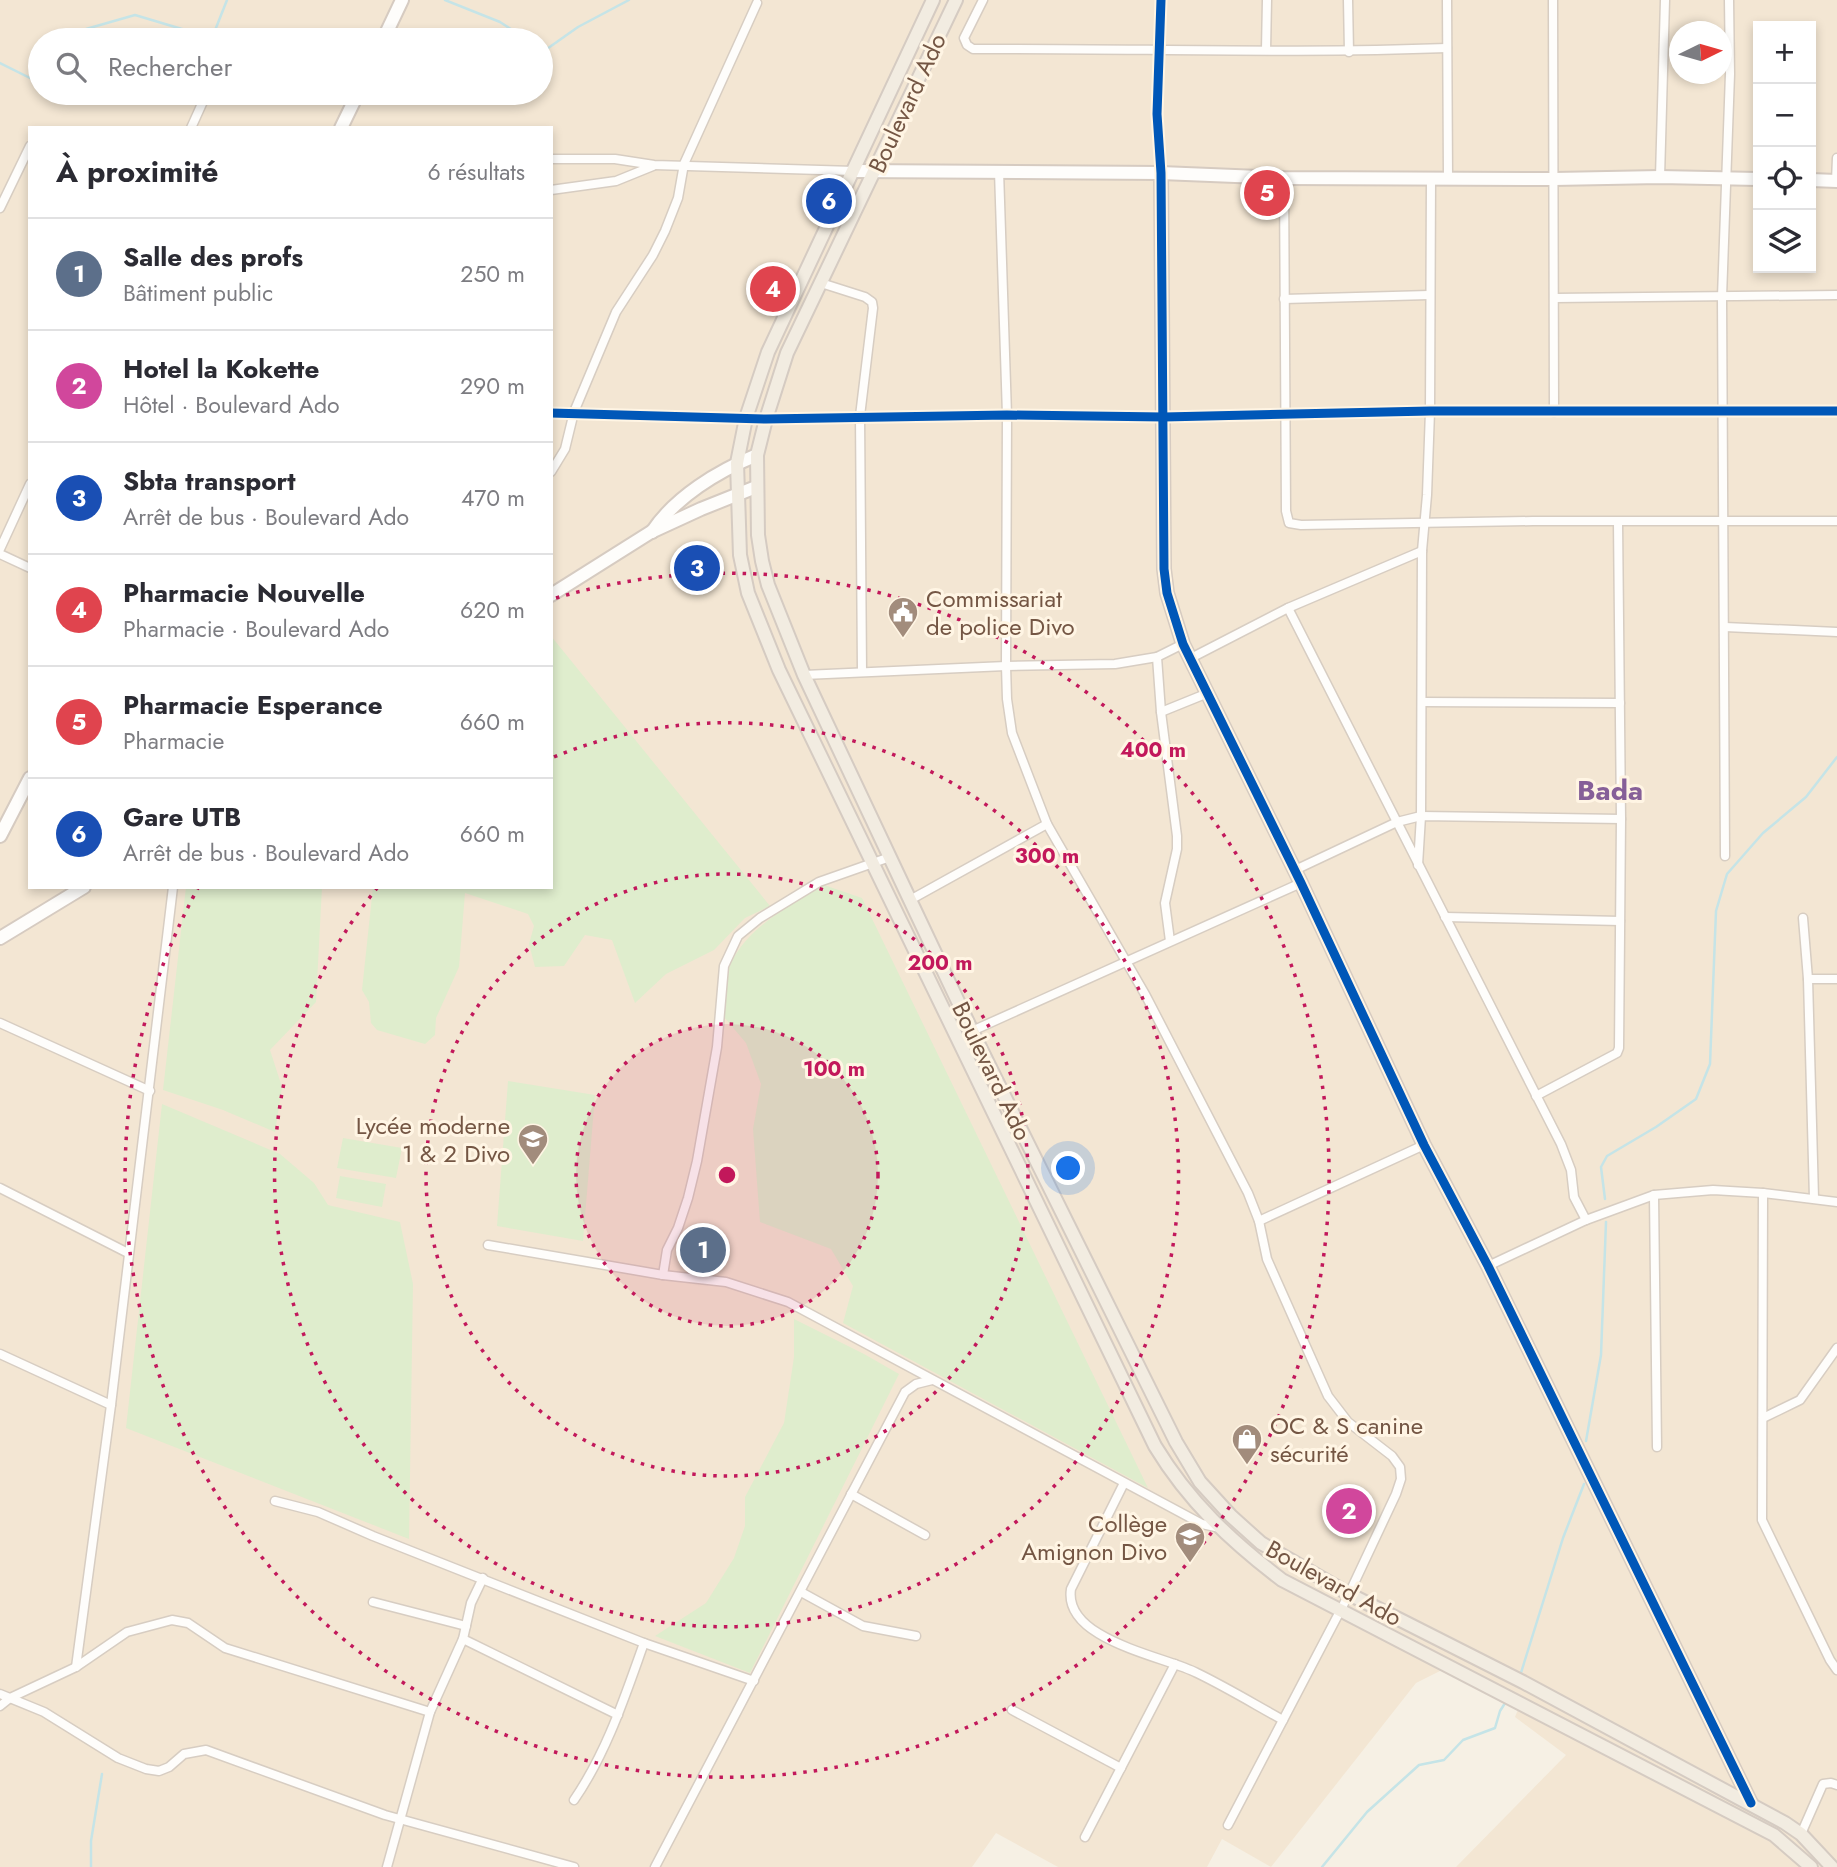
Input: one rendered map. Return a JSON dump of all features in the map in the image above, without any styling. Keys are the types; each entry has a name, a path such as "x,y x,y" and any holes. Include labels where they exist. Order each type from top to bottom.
{"main road":[{"name":"Boulevard Ado","path":"933,0 768,352 746,418 737,463 740,555 748,593 761,630 1155,1446 1172,1474 1237,1546 1282,1580 1774,1835 1811,1867"},
{"name":"Boulevard Ado","path":"956,0 787,353 757,455 758,536 764,573 804,674 910,900 1176,1442 1200,1482 1231,1516 1261,1544 1349,1594 1508,1674 1751,1803 1801,1834 1832,1867"}],"street":[{"path":"389,28 402,0"},
{"path":"983,0 964,38 967,45 973,49 1349,52 1447,48"},
{"path":"1161,0 1157,114 1161,173 1164,569 1167,593 1184,644 1295,870 1424,1145 1489,1266 1751,1803"},
{"path":"1266,50 1268,0"},
{"path":"1348,0 1349,52"},
{"path":"1447,0 1448,177"},
{"path":"1553,0 1554,412"},
{"path":"1660,177 1665,0"},
{"path":"1725,856 1722,297 1724,178 1730,74 1729,0"},
{"path":"553,469 565,449 574,412 616,312 653,255 665,231 678,198 684,164 757,3"},
{"path":"192,126 201,105"},
{"path":"342,126 352,105"},
{"path":"0,208 28,150"},
{"path":"1816,180 1837,181 1837,158"},
{"path":"553,159 615,159 654,165 875,172 1161,173 1284,178 1753,179"},
{"path":"553,190 616,181 654,165"},
{"path":"999,171 1007,415 1006,666 1012,733 1047,824 1146,996 1248,1193 1259,1221 1267,1259 1328,1396 1348,1422 1392,1456 1400,1467 1401,1479 1396,1494 1349,1594 1228,1825"},
{"path":"1418,864 1421,816 1422,551 1430,411 1432,177"},
{"path":"1284,178 1286,511 1289,523 1837,521"},
{"path":"821,283 865,297 872,302 873,308 860,416 862,671"},
{"path":"1284,299 1429,295"},
{"path":"1555,298 1837,295"},
{"path":"553,413 766,419 1007,415 1164,417 1430,411 1837,411"},
{"path":"651,533 674,506 737,463 757,455"},
{"path":"553,594 651,533 756,487"},
{"path":"28,489 0,552 28,567"},
{"path":"1536,1096 1617,1053 1620,1040 1622,819 1618,522"},
{"path":"1191,658 1288,608 1422,551"},
{"path":"1288,608 1568,1161 1574,1197 1586,1220"},
{"path":"1725,627 1837,632"},
{"path":"804,674 1115,664 1157,657 1184,644"},
{"path":"1157,657 1161,712 1177,836 1177,849 1165,903 1170,941"},
{"path":"1161,712 1208,692"},
{"path":"1422,702 1620,703"},
{"path":"0,835 28,782"},
{"path":"1295,870 1396,822 1421,816 1622,819"},
{"path":"910,900 1047,824"},
{"path":"663,1275 667,1250 685,1208 697,1161 717,1047 724,966 738,936 760,918 819,882 890,857"},
{"path":"972,1031 1301,883"},
{"path":"0,938 81,889"},
{"path":"76,1667 111,1405 173,889"},
{"path":"1445,917 1620,921"},
{"path":"1803,918 1808,979 1814,1198"},
{"path":"1808,979 1837,979"},
{"path":"0,1023 150,1091"},
{"path":"1259,1221 1424,1145"},
{"path":"0,1188 128,1253"},
{"path":"1489,1266 1586,1220 1654,1195 1713,1190 1837,1202"},
{"path":"1763,1193 1762,1520 1837,1670"},
{"path":"1654,1195 1657,1447"},
{"path":"488,1245 663,1275 726,1282 788,1302 1202,1524 1220,1528"},
{"path":"1763,1418 1800,1400 1837,1348"},
{"path":"0,1354 111,1405"},
{"path":"655,1867 905,1392 916,1384 932,1380"},
{"path":"1124,1483 1071,1590 1070,1599 1078,1617 1090,1629 1136,1651 1207,1678 1283,1720"},
{"path":"851,1494 925,1535"},
{"path":"275,1501 318,1512 644,1643 754,1681"},
{"path":"387,1867 430,1712 463,1639 471,1603 483,1578"},
{"path":"801,1592 863,1626 916,1636"},
{"path":"373,1602 466,1626"},
{"path":"0,1706 10,1698 76,1667 127,1632 172,1620 188,1623 225,1648 430,1712"},
{"path":"463,1639 618,1715"},
{"path":"574,1800 599,1757 618,1715 644,1643"},
{"path":"1085,1838 1175,1664"},
{"path":"0,1694 44,1713 118,1758 146,1769 159,1771 169,1768 184,1754 206,1750 399,1818 574,1867"},
{"path":"1012,1710 1121,1768"},
{"path":"1801,1834 1822,1784 1826,1782 1837,1785"}],"shaded area":[{"path":"0,0 1837,0 1837,1867 1456,1867 1566,1755 1515,1717 1521,1702 1454,1664 1416,1683 1271,1867 1222,1839 1207,1867 1058,1867 996,1833 972,1867 0,1867"}],"green space":[{"path":"553,638 770,906 745,918 714,950 666,974 635,1003 612,940 585,935 564,966 535,967 529,944 534,926 528,914 465,893 459,967 436,1018 435,1035 425,1044 377,1030 371,1023 369,1002 362,990 373,889 553,889"},
{"path":"824,885 862,898 1148,1488 843,1323 853,1286 831,1249 760,1222 753,1129 761,1084 746,1043 724,1017 726,979 733,959 754,932 781,911"},
{"path":"186,889 322,889 316,1002 270,1050 282,1087 275,1132 223,1110 163,1090"},
{"path":"508,1081 595,1095 583,1241 497,1226"},
{"path":"162,1104 280,1154 314,1183 328,1205 400,1222 413,1284 409,1539 126,1428"},
{"path":"343,1138 402,1148 396,1178 337,1168"},
{"path":"340,1176 386,1184 382,1207 336,1198"},
{"path":"794,1319 899,1374 750,1673 655,1636 706,1603 734,1558 745,1526 745,1497 784,1423 794,1357"}],"waterway":[{"path":"216,28 227,0"},
{"path":"445,0 509,28"},
{"path":"553,45 578,27 629,0"},
{"path":"90,28 135,15 179,28"},
{"path":"0,63 28,77"},
{"path":"1605,1199 1601,1167 1607,1156 1696,1099 1710,1064 1716,911 1727,874 1763,833 1806,797 1837,757"},
{"path":"1586,1441 1601,1355 1606,1222"},
{"path":"1520,1676 1563,1538 1584,1484"},
{"path":"1322,1867 1367,1812 1419,1765 1444,1760 1463,1740 1495,1728 1500,1711 1507,1700"},
{"path":"91,1867 91,1841 102,1774"}],"cycle path":[{"path":"1161,0 1157,114 1161,173 1164,569 1167,593 1183,644 1301,883 1424,1145 1488,1266 1751,1803"},
{"path":"553,413 766,419 1007,415 1164,417 1430,411 1837,411"}],"place":[{"name":"Pharmacie Esperance","path":"1267,193"},
{"name":"Gare UTB","path":"829,201"},
{"name":"Pharmacie Nouvelle","path":"773,289"},
{"name":"Sbta transport","path":"697,568"},
{"name":"Commissariat de police Divo","path":"903,639"},
{"name":"Lycée moderne 1 & 2 Divo","path":"533,1166"},
{"name":"Salle des profs","path":"703,1250"},
{"name":"OC & S canine sécurité","path":"1247,1466"},
{"name":"Hotel la Kokette","path":"1349,1511"},
{"name":"Collège Amignon Divo","path":"1190,1564"}],"district":[{"name":"Bada","path":"1610,790"}]}
